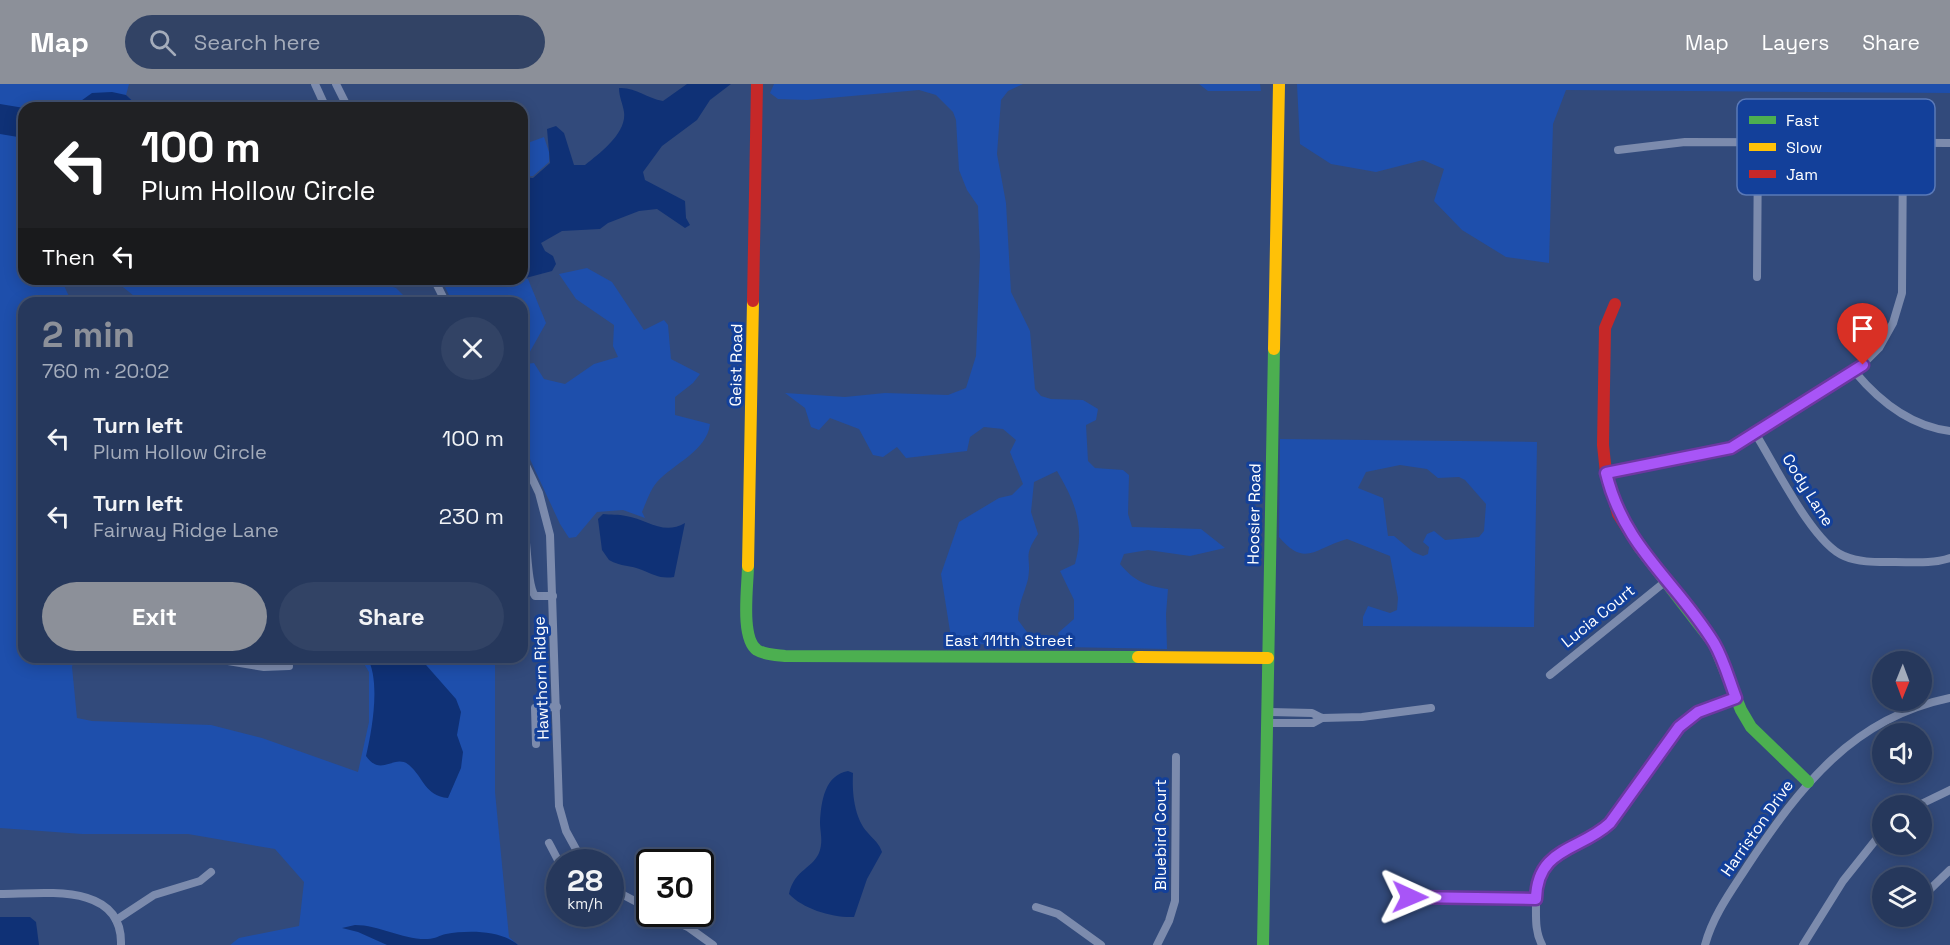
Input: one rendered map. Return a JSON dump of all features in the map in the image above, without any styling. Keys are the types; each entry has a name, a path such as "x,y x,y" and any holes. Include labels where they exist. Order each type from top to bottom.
{"street":[{"path":"315,84 323,102"},
{"path":"336,84 345,102"},
{"name":"Geist Road","path":"751,646 747,633 757,84"},
{"name":"Hoosier Road","path":"1263,945 1279,84"},
{"path":"1618,150 1685,142 1737,142"},
{"path":"1757,277 1758,195"},
{"path":"1606,473 1724,450 1855,372 1886,337 1902,293 1903,195"},
{"path":"1615,304 1605,328 1603,446 1606,473 1614,502 1625,528 1714,644 1745,718 1757,735 1808,782"},
{"path":"1855,372 1892,409 1927,426 1950,431"},
{"name":"Cody Lane","path":"1755,433 1818,535 1842,556 1863,561 1936,562 1950,558"},
{"name":"Hawthorn Ridge","path":"528,471 546,512 550,535 559,806 566,831 576,849"},
{"path":"528,550 531,589 535,596 553,596"},
{"name":"Lucia Court","path":"1550,675 1666,581"},
{"name":"East 111th Street","path":"751,646 761,653 786,656 1268,658"},
{"path":"240,663 264,667 289,666"},
{"path":"1542,945 1537,932 1536,899 1538,881 1545,866 1559,853 1601,831 1610,823 1679,727 1698,712 1736,698"},
{"name":"Harriston Drive","path":"1705,945 1721,907 1789,805 1808,782 1842,750 1874,728 1904,713 1950,698"},
{"path":"536,744 535,708 557,707"},
{"path":"1267,717 1313,723 1322,718 1362,717 1431,708"},
{"name":"Bluebird Court","path":"1157,945 1169,921 1175,901 1176,757"},
{"path":"1932,799 1950,790"},
{"path":"549,843 552,849"},
{"path":"1803,945 1838,889 1872,845"},
{"path":"1932,887 1950,870"},
{"path":"116,920 154,895 200,881 211,872"},
{"path":"0,894 87,896 100,903 116,920 122,945"},
{"path":"1410,897 1536,899"},
{"path":"1036,907 1058,914 1101,945"},
{"path":"681,927 709,944"}],"shaded area":[{"path":"0,84 129,84 126,95 134,102 18,102 18,285 64,285 69,297 18,297 18,663 73,663 77,718 92,721 211,725 262,738 358,772 369,722 369,672 364,663 495,663 495,792 509,937 518,945 230,945 239,938 299,926 304,882 275,849 188,834 82,834 0,828"},
{"path":"687,84 731,84 710,100 697,120 662,146 643,172 645,180 685,201 686,218 690,225 685,228 657,209 639,211 608,223 600,229 562,231 541,243 545,251 553,256 556,264 552,271 528,277 528,178 533,178 550,163 547,129 556,126 564,133 574,165 585,165 611,142 621,127 624,112 619,88 631,89 663,101"},
{"path":"774,84 1023,84 1008,91 1001,100 997,154 1006,203 1011,292 1030,331 1035,389 1041,396 1051,399 1083,400 1098,409 1096,420 1086,425 1088,461 1095,468 1123,470 1129,475 1128,514 1132,527 1201,529 1225,548 1190,556 1148,550 1124,554 1120,564 1130,575 1147,584 1168,589 1167,649 1064,647 1058,633 1074,619 1074,600 1060,571 1075,564 1079,527 1074,505 1057,471 1034,482 1031,512 1038,534 1030,548 1028,579 1018,620 1032,639 1029,645 952,644 941,574 959,522 999,498 1012,495 1023,484 1010,452 1016,440 1003,429 984,427 970,437 967,451 906,458 897,447 883,457 873,455 859,429 830,418 819,430 811,427 805,408 785,393 845,397 885,393 948,395 966,388 976,356 980,256 978,206 967,190 959,170 956,120 953,112 936,95 919,90 807,100 778,99 770,93"},
{"path":"1199,84 1260,84 1261,91 1208,91"},
{"path":"1297,84 1950,84 1950,93 1566,90 1553,124 1549,263 1506,257 1462,230 1434,201 1444,169 1423,160 1376,172 1331,164 1300,144"},
{"path":"112,92 126,95 134,102 79,102 92,93"},
{"path":"0,104 18,107 18,137 0,134"},
{"path":"544,137 549,152 549,162 533,176 528,176 528,143"},
{"path":"587,268 612,282 644,330 664,320 668,325 671,359 700,374 693,383 675,397 675,415 710,424 703,442 655,485 642,512 645,518 623,510 597,512 576,537 569,538 560,524 528,455 528,364 534,363 544,379 565,384 594,364 618,357 613,346 614,325 576,299 559,274"},
{"path":"528,279 546,323 528,355 528,297 450,297 444,285 528,285"},
{"path":"120,285 386,285 396,288 405,297 135,297"},
{"path":"1280,439 1537,442 1534,627 1363,626 1363,617 1368,606 1390,613 1397,610 1398,598 1390,556 1347,539 1304,554 1296,552 1279,537","holes":["1400,465 1427,469 1438,478 1459,477 1465,480 1486,504 1484,531 1479,537 1445,540 1434,531 1427,534 1423,542 1429,547 1428,554 1423,556 1413,552 1394,536 1388,536 1383,498 1358,488 1366,472"]},
{"path":"603,514 620,515 669,528 685,523 674,577 658,576 609,560 602,550 598,519"},
{"path":"369,663 424,663 456,699 461,712 457,735 463,752 461,768 448,798 434,794 414,770 404,762 377,765 366,756 374,706 374,679"},
{"path":"848,771 853,773 854,796 860,820 882,852 867,879 854,917 819,912 802,904 789,894 795,879 814,861 820,850 823,798 829,783 840,773"},
{"path":"0,917 30,917 36,922 39,945 0,945"},
{"path":"355,925 373,927 418,939 431,939 455,933 484,932 503,936 518,945 387,945 358,932 342,928"}],"traffic: fast":[{"path":"1263,945 1274,349"},
{"path":"1639,547 1714,644 1741,710 1751,727 1808,782"},
{"path":"748,566 746,611 748,634 757,650 767,654 785,656 1138,657"}],"traffic: slow":[{"path":"1274,349 1279,84"},
{"path":"748,566 753,301"},
{"path":"1138,657 1268,658"}],"traffic: jam":[{"path":"753,301 757,84"},
{"path":"1615,304 1605,328 1603,445 1606,473 1618,514 1639,547"}],"route":[{"path":"1410,897 1536,899 1538,881 1551,858 1586,840 1610,823 1620,812 1671,735 1698,712 1736,698 1719,652 1703,626 1625,528 1618,514 1606,473 1731,448 1863,365"}]}
